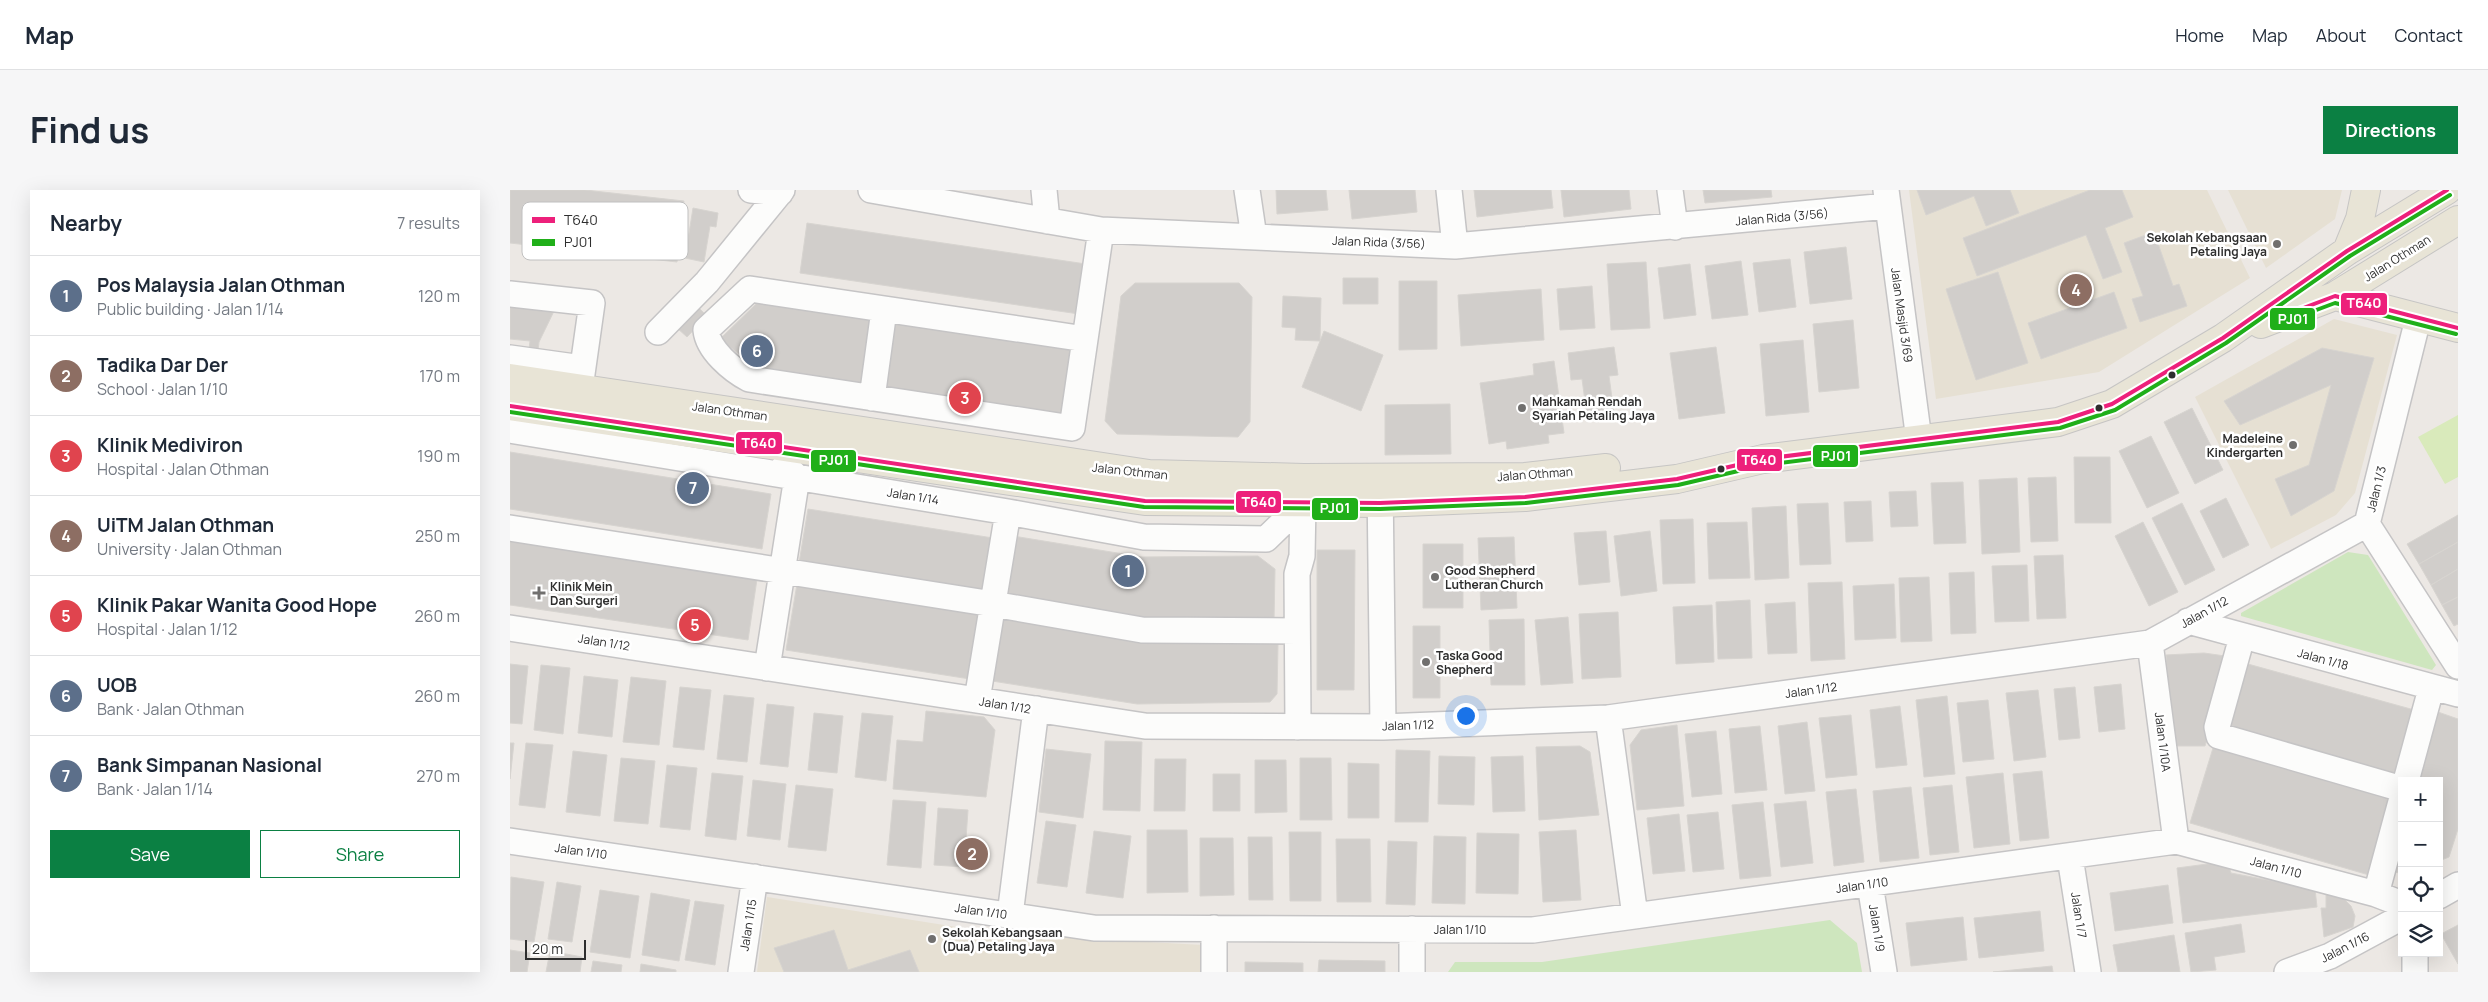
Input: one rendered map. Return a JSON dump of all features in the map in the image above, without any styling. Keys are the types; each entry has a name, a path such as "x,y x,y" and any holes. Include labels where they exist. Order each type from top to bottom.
{"main road":[{"path":"2347,252 2360,219 2366,190"},
{"path":"2445,191 2458,215"},
{"name":"Jalan Othman","path":"510,378 581,378 784,419 1019,456 1149,474 1380,491 1524,497 1677,479 1757,460 2058,422 2112,404 2224,338 2347,252 2445,191"},
{"name":"Jalan Othman","path":"2224,338 2335,296 2458,220"},
{"path":"2335,296 2458,328"},
{"name":"Jalan Othman","path":"510,406 766,446 1145,501 1303,503 1380,491"}],"street":[{"path":"751,190 781,192"},
{"name":"Jalan Rida (3/56)","path":"871,190 1101,230 1455,246 1675,227 1887,198"},
{"path":"1044,190 1047,221"},
{"path":"1247,190 1254,237"},
{"path":"1448,190 1455,246"},
{"path":"1670,190 1675,227"},
{"path":"658,332 707,282 781,192"},
{"name":"Jalan Masjid 3/69","path":"1887,198 1919,440"},
{"path":"1086,339 750,289 706,330 707,340 736,372 749,379 1072,428 1086,339 1101,230"},
{"path":"510,294 592,303 581,378 510,358"},
{"path":"872,398 884,310"},
{"name":"Jalan 1/3","path":"2418,319 2367,524 2450,635 2458,666"},
{"path":"784,419 790,385"},
{"path":"1019,456 1025,420"},
{"name":"Jalan 1/14","path":"510,430 1008,512 1144,537 1266,538 1303,503"},
{"path":"766,446 797,477 767,668"},
{"path":"1380,491 1383,726"},
{"path":"1298,726 1297,574 1302,556 1303,503"},
{"path":"977,700 1008,512"},
{"name":"Jalan 1/12","path":"510,628 1144,726 1383,726 1608,718 2150,643 2367,524"},
{"path":"510,528 993,604 1142,630 1297,631"},
{"name":"Jalan 1/18","path":"2188,621 2431,689 2458,694"},
{"path":"2242,636 2217,726 2219,736 2398,788"},
{"name":"Jalan 1/10A","path":"2150,643 2176,841"},
{"path":"2407,777 2431,689"},
{"path":"1010,915 1036,709"},
{"path":"1608,718 1634,916"},
{"path":"2376,894 2398,813"},
{"name":"Jalan 1/10","path":"510,841 1094,928 1533,930 2176,841 2376,894 2398,902"},
{"name":"Jalan 1/7","path":"2070,857 2088,972"},
{"name":"Jalan 1/15","path":"741,972 755,877"},
{"name":"Jalan 1/9","path":"1870,884 1884,972"},
{"name":"Jalan 1/16","path":"2287,972 2330,956 2398,919"},
{"path":"1214,928 1214,972"},
{"path":"1412,929 1412,972"},
{"path":"2414,972 2415,957"}],"shaded area":[{"path":"1909,190 2207,190 2250,278 2099,372 1936,399"},
{"name":"Sekolah Kebangsaan Petaling Jaya","path":"2228,190 2342,190 2335,219 2266,268"},
{"name":"Madeleine Kindergarten","path":"2334,319 2397,335 2355,493 2336,515 2271,549 2195,397"},
{"name":"Sekolah Kebangsaan (Dua) Petaling Jaya","path":"767,897 1001,934 1203,945 1203,972 757,972"}],"green space":[{"path":"2458,415 2458,477 2445,484 2418,437"},
{"path":"2348,552 2368,555 2436,665 2432,670 2241,616 2241,613"},
{"path":"1830,920 1857,943 1862,972 1448,972 1455,962 1542,962"}],"building":[{"path":"510,190 585,190 684,201 522,202 522,244 510,243"},
{"path":"1276,190 1326,190 1328,210 1277,214"},
{"path":"1349,190 1415,190 1417,212 1352,219"},
{"path":"1474,190 1551,190 1553,208 1477,217"},
{"path":"1561,190 1629,190 1631,209 1564,217"},
{"path":"1703,190 1771,190 1772,197 1705,203"},
{"path":"1917,190 2010,190 2019,213 1986,226 1974,196 1926,215"},
{"path":"2090,190 2122,190 2133,217 2105,228 2122,272 2103,279 2086,235 1977,276 1963,238"},
{"path":"693,208 718,213 716,227 710,226 704,262 688,259 688,239"},
{"path":"807,223 1086,264 1079,314 800,273"},
{"path":"2154,232 2173,286 2179,284 2187,306 2140,322 2132,299 2143,296 2124,243"},
{"path":"1846,247 1852,299 1810,304 1804,252"},
{"path":"1790,259 1796,307 1759,312 1753,263"},
{"path":"659,260 677,260 677,262"},
{"path":"1741,261 1748,315 1712,319 1705,266"},
{"path":"1646,262 1650,328 1611,330 1607,264"},
{"path":"1690,264 1696,315 1664,319 1658,268"},
{"path":"1998,272 2028,363 1976,380 1946,289"},
{"path":"1343,278 1378,278 1378,304 1343,304"},
{"path":"1399,281 1437,281 1437,349 1399,350"},
{"path":"1135,283 1239,283 1252,297 1250,422 1238,437 1117,434 1105,421 1121,296"},
{"path":"1592,286 1595,328 1560,330 1557,289"},
{"path":"1541,289 1544,340 1461,346 1458,295"},
{"path":"2114,292 2127,328 2041,359 2028,323"},
{"path":"1283,296 1321,298 1320,341 1295,340 1296,328 1282,327"},
{"path":"761,299 877,317 865,384 786,374 749,362 720,339"},
{"path":"510,301 556,307 539,342 537,359 528,358 530,341 510,339"},
{"path":"697,306 707,316 687,337 676,327"},
{"path":"890,320 1076,347 1066,416 880,389"},
{"path":"1853,320 1859,388 1819,392 1813,324"},
{"path":"1324,331 1383,355 1361,411 1302,387"},
{"path":"1803,340 1809,412 1766,416 1760,344"},
{"path":"1614,347 1618,375 1609,376 1614,413 1587,416 1582,379 1571,380 1568,353"},
{"path":"1716,347 1725,413 1679,419 1670,353"},
{"path":"2322,348 2374,358 2334,491 2291,516 2275,479 2309,465 2331,385 2240,425 2224,401"},
{"name":"Mahkamah Rendah Syariah Petaling Jaya","path":"1554,361 1564,433 1548,435 1549,443 1507,449 1506,441 1489,444 1480,383 1534,375 1533,364"},
{"path":"1450,404 1451,454 1385,455 1385,405"},
{"path":"2192,408 2223,470 2195,484 2164,422"},
{"path":"2151,436 2179,493 2147,508 2119,451"},
{"path":"510,452 771,494 762,549 510,509"},
{"path":"2074,457 2110,457 2111,523 2075,523"},
{"path":"2056,477 2058,541 2031,542 2028,478"},
{"path":"2017,478 2020,552 1982,554 1979,480"},
{"path":"1963,482 1966,543 1934,544 1931,483"},
{"path":"1916,491 1918,526 1891,527 1889,492"},
{"path":"2226,498 2249,545 2223,558 2200,511"},
{"path":"1871,501 1873,541 1846,542 1844,502"},
{"path":"1828,503 1831,564 1800,565 1797,504"},
{"path":"2182,503 2215,570 2185,585 2152,518"},
{"path":"1786,506 1789,578 1755,580 1752,508"},
{"path":"808,509 993,538 984,593 799,563"},
{"path":"2458,515 2458,542 2419,564 2407,544"},
{"path":"1693,519 1695,583 1663,584 1660,520"},
{"path":"1747,522 1750,578 1709,579 1707,523"},
{"path":"2143,522 2178,592 2149,606 2115,536"},
{"path":"1606,531 1610,582 1579,585 1574,533"},
{"path":"1650,531 1657,591 1621,596 1614,536"},
{"path":"1013,536 1142,557 1258,556 1275,569 1274,621 1135,618 1005,594"},
{"path":"1514,537 1517,608 1481,610 1478,538"},
{"path":"510,540 757,579 748,640 510,605"},
{"path":"2458,542 2458,569 2431,585 2419,564"},
{"path":"1423,544 1463,544 1463,608 1423,608"},
{"path":"1317,550 1355,550 1354,690 1317,690"},
{"path":"2063,555 2066,618 2037,619 2034,556"},
{"path":"2027,565 2029,621 1995,622 1992,566"},
{"path":"2458,569 2458,597 2442,605 2431,585"},
{"path":"1974,572 1976,633 1951,634 1949,573"},
{"path":"1929,577 1932,641 1901,642 1899,578"},
{"path":"1842,582 1845,659 1811,661 1808,583"},
{"path":"797,584 980,613 970,679 786,650"},
{"path":"1894,584 1896,638 1855,640 1853,586"},
{"path":"2458,597 2458,624 2454,626 2442,605"},
{"path":"1750,600 1752,658 1718,659 1716,602"},
{"path":"1795,602 1797,653 1768,654 1765,604"},
{"path":"1712,605 1714,662 1676,664 1673,607"},
{"path":"1618,612 1621,677 1582,679 1579,614"},
{"path":"1568,617 1573,683 1541,685 1535,620"},
{"path":"1001,618 1138,643 1278,644 1277,694 1270,702 1137,704 992,681"},
{"path":"1524,619 1525,685 1491,685 1489,620"},
{"name":"Taska Good Shepherd","path":"1413,626 1440,626 1440,698 1413,698"},
{"path":"2204,653 2232,657 2205,746 2172,746 2166,655"},
{"path":"2237,661 2418,711 2399,776 2219,726"},
{"path":"510,664 528,666 522,724 510,723"},
{"path":"541,665 570,668 563,734 534,730"},
{"path":"584,676 618,680 612,737 578,733"},
{"path":"631,677 666,681 659,745 623,742"},
{"path":"2121,684 2125,729 2099,732 2094,687"},
{"path":"680,687 711,690 704,750 673,747"},
{"path":"2075,687 2080,738 2059,740 2054,689"},
{"path":"2038,690 2046,757 2014,761 2006,693"},
{"path":"724,695 754,698 747,762 717,759"},
{"path":"1947,696 1955,774 1924,777 1916,700"},
{"path":"1988,700 1994,759 1963,762 1957,703"},
{"path":"767,704 794,707 788,767 760,764"},
{"path":"1900,706 1907,765 1876,768 1870,710"},
{"path":"926,711 984,717 995,730 986,797 893,789 897,740 923,742"},
{"path":"2438,712 2458,719 2458,829 2449,857 2443,859 2443,777 2418,777"},
{"path":"814,713 843,716 837,773 808,770"},
{"path":"862,713 893,716 886,781 855,777"},
{"path":"1851,715 1857,775 1826,778 1819,718"},
{"path":"1807,722 1815,791 1785,794 1778,726"},
{"path":"1677,725 1684,806 1637,810 1630,745 1641,730"},
{"path":"1760,726 1767,790 1735,793 1729,729"},
{"path":"1716,731 1722,794 1692,797 1685,734"},
{"path":"1105,741 1142,742 1140,811 1103,810"},
{"path":"510,743 514,743 510,779"},
{"path":"526,743 553,745 545,808 519,805"},
{"path":"1580,746 1590,752 1599,815 1539,820 1536,747"},
{"path":"2213,748 2391,800 2369,875 2190,823"},
{"path":"1046,749 1091,754 1083,818 1039,812"},
{"path":"1396,750 1430,751 1428,822 1395,822"},
{"path":"573,751 607,755 600,816 566,812"},
{"path":"1439,756 1475,757 1474,805 1438,804"},
{"path":"1523,756 1525,811 1493,812 1491,757"},
{"path":"621,758 655,761 648,824 614,821"},
{"path":"1300,758 1331,758 1332,820 1300,820"},
{"path":"1155,759 1186,759 1185,811 1154,811"},
{"path":"1255,760 1286,760 1287,812 1255,813"},
{"path":"1348,763 1379,764 1379,818 1348,818"},
{"path":"667,765 697,768 690,830 660,827"},
{"path":"2042,771 2049,838 2020,841 2013,774"},
{"path":"712,773 743,776 736,840 705,836"},
{"path":"2003,773 2010,844 1974,848 1966,777"},
{"path":"1213,774 1240,774 1240,811 1213,811"},
{"path":"753,780 786,784 780,840 747,836"},
{"path":"796,785 833,789 826,851 788,847"},
{"path":"1952,785 1959,852 1930,855 1923,788"},
{"path":"1911,787 1919,858 1880,862 1873,791"},
{"path":"1856,789 1864,862 1834,866 1826,792"},
{"path":"893,800 926,802 921,868 887,865"},
{"path":"1806,801 1813,863 1781,867 1774,804"},
{"path":"1763,802 1771,876 1740,879 1732,805"},
{"path":"938,808 968,810 964,867 934,865"},
{"path":"1718,812 1724,869 1693,872 1687,815"},
{"path":"1679,814 1685,871 1653,874 1647,818"},
{"path":"1046,821 1076,825 1067,887 1037,883"},
{"path":"1147,830 1187,830 1188,892 1147,893"},
{"path":"1576,830 1581,900 1543,902 1539,832"},
{"path":"1094,831 1131,836 1123,898 1086,893"},
{"path":"1289,832 1321,832 1321,901 1290,901"},
{"path":"1477,833 1519,834 1518,894 1476,893"},
{"path":"1434,836 1466,837 1465,904 1432,903"},
{"path":"1248,837 1272,837 1273,900 1249,900"},
{"path":"1200,838 1233,838 1234,895 1200,896"},
{"path":"1336,839 1370,839 1371,902 1337,902"},
{"path":"1388,841 1417,842 1415,905 1386,904"},
{"path":"2398,842 2398,873 2389,870"},
{"path":"2228,863 2231,873 2315,889 2317,907 2183,923 2177,868"},
{"path":"511,877 544,882 534,942 510,939"},
{"path":"557,882 581,886 572,942 548,939"},
{"path":"2168,885 2173,923 2115,931 2110,893"},
{"path":"600,890 639,896 630,958 590,952"},
{"path":"651,893 690,900 679,961 642,955"},
{"path":"2326,893 2339,894 2351,906 2355,916 2353,927 2324,937 2321,908 2326,908"},
{"path":"695,901 724,905 715,965 685,960"},
{"path":"2040,911 2044,951 1979,958 1974,918"},
{"path":"1963,917 1967,960 1911,966 1906,923"},
{"path":"2241,924 2245,952 2214,957 2216,970 2191,972 2185,933"},
{"path":"2458,925 2458,964 2443,938 2443,933"},
{"path":"834,930 848,970 910,950 919,972 784,972 774,948"},
{"path":"2174,935 2180,972 2118,972 2113,945"},
{"path":"510,950 530,953 527,972 510,972"},
{"path":"550,951 582,957 580,972 546,972"},
{"path":"1319,960 1385,961 1385,972 1318,972"},
{"path":"593,961 622,965 621,972 591,972"},
{"path":"1245,962 1303,963 1303,972 1245,972"},
{"path":"641,964 676,970 676,972 640,972"},
{"path":"2052,966 2053,972 1993,972"}],"transit line":[{"name":"T640","path":"510,406 1145,501 1380,503 1525,497 1677,479 1763,459 2058,422 2112,404 2223,338 2347,251 2447,190"},
{"name":"PJ01","path":"510,412 1144,507 1380,509 1526,503 1678,485 1764,465 2060,428 2115,410 2226,343 2350,256 2450,195"},
{"name":"T640","path":"2272,320 2335,296 2458,328"},
{"name":"PJ01","path":"2274,326 2335,303 2456,334"}],"place":[{"name":"Sekolah Kebangsaan Petaling Jaya","path":"2277,244"},
{"name":"UiTM Jalan Othman","path":"2076,290"},
{"name":"UOB","path":"757,351"},
{"name":"Klinik Mediviron","path":"965,398"},
{"name":"Mahkamah Rendah Syariah Petaling Jaya","path":"1522,408"},
{"name":"Madeleine Kindergarten","path":"2293,445"},
{"name":"Bank Simpanan Nasional","path":"693,488"},
{"name":"Pos Malaysia Jalan Othman","path":"1128,571"},
{"name":"Good Shepherd Lutheran Church","path":"1435,577"},
{"name":"Klinik Mein Dan Surgeri","path":"539,593"},
{"name":"Klinik Pakar Wanita Good Hope","path":"695,625"},
{"name":"Taska Good Shepherd","path":"1426,662"},
{"name":"Tadika Dar Der","path":"972,854"},
{"name":"Sekolah Kebangsaan (Dua) Petaling Jaya","path":"932,939"}]}
